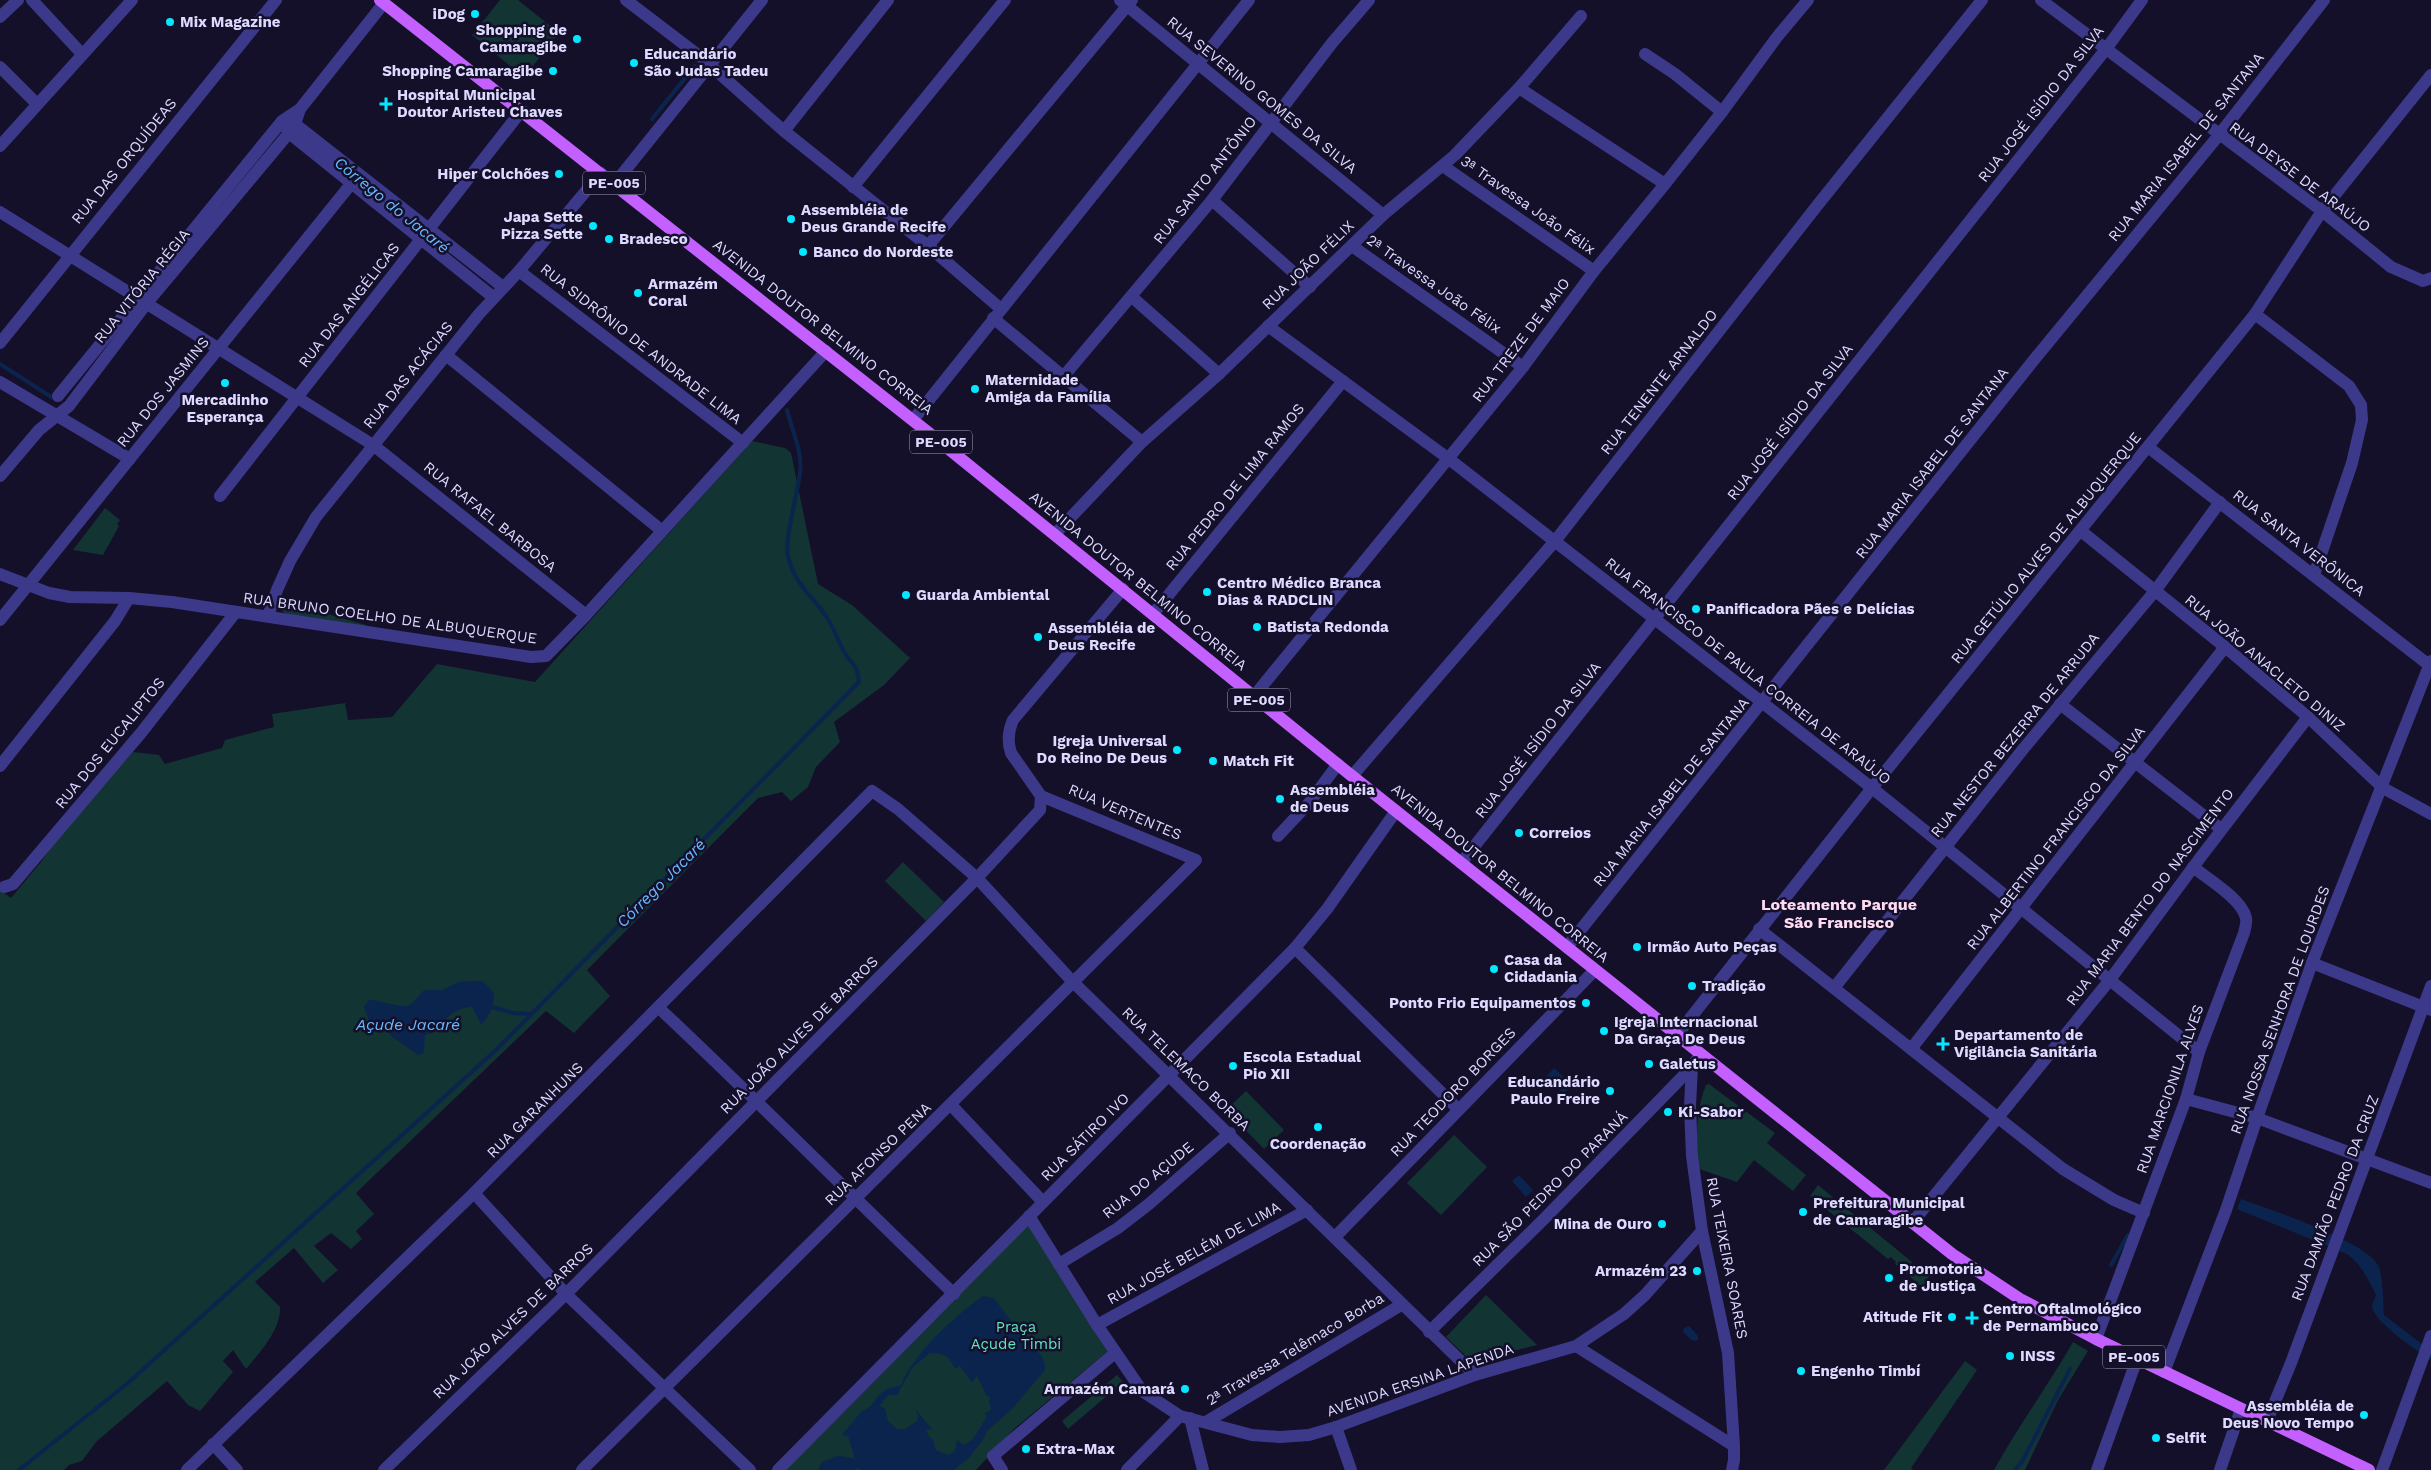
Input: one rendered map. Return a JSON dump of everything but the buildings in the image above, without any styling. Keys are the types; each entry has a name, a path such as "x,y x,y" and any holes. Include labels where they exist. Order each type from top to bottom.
{"main road":[{"name":"AVENIDA DOUTOR BELMINO CORREIA","path":"382,2 615,183 913,420 1352,776 1912,1223 1990,1281 2096,1339 2369,1470"}],"street":[{"path":"0,17 18,0"},
{"path":"32,0 82,54"},
{"name":"RUA DAS ORQUÍDEAS","path":"0,343 276,0"},
{"path":"626,0 709,65 784,131 928,246 1063,377 1142,442"},
{"path":"615,183 762,0"},
{"path":"784,131 888,0"},
{"path":"853,187 1006,0"},
{"path":"913,420 1249,0"},
{"name":"RUA SANTO ANTÔNIO","path":"1063,377 1212,200 1332,43 1369,0"},
{"name":"RUA TREZE DE MAIO","path":"1254,696 1523,367 1594,271 1722,112 1776,36 1808,0"},
{"name":"RUA TENENTE ARNALDO","path":"1352,776 1555,541 1816,207 1982,0"},
{"name":"RUA DEYSE DE ARAÚJO","path":"2042,0 2322,211 2391,267 2427,279"},
{"name":"RUA JOSÉ ISÍDIO DA SILVA","path":"1461,863 2106,49 2142,0"},
{"name":"RUA MARIA ISABEL DE SANTANA","path":"1567,947 1763,703 2033,361 2219,135 2324,0"},
{"path":"0,146 128,1"},
{"name":"RUA VITÓRIA RÉGIA","path":"58,396 292,128 300,109 382,2"},
{"path":"928,246 1127,2"},
{"name":"RUA SEVERINO GOMES DA SILVA","path":"1127,2 1196,64 1271,122 1383,215"},
{"name":"RUA JOÃO FÉLIX","path":"1055,534 1142,442 1218,374 1383,215 1442,166 1519,88 1581,16"},
{"path":"1644,54 1675,74 1722,112"},
{"path":"0,67 37,104"},
{"name":"RUA GETÚLIO ALVES DE ALBUQUERQUE","path":"1677,1035 1759,929 2081,532 2254,314 2322,211 2431,75"},
{"path":"1519,88 1665,184"},
{"name":"RUA VITÓRIA RÉGIA","path":"0,476 39,430 68,406 142,300 282,121 300,109"},
{"name":"RUA DAS ANGÉLICAS","path":"220,496 298,399 522,110"},
{"path":"282,121 424,235 493,297"},
{"path":"292,128 351,184 503,287"},
{"name":"3ª Travessa João Félix","path":"1442,166 1594,271"},
{"name":"RUA DAS ACÁCIAS","path":"268,616 277,590 302,538 373,445 493,297 519,271 601,173"},
{"name":"RUA DOS JASMINS","path":"0,620 351,184"},
{"path":"1212,200 1310,287"},
{"name":"RUA RAFAEL BARBOSA","path":"0,212 373,445 586,615"},
{"name":"2ª Travessa João Félix","path":"1352,246 1523,367"},
{"name":"RUA SIDRÔNIO DE ANDRADE LIMA","path":"519,271 743,443"},
{"path":"1132,297 1218,374"},
{"path":"2254,314 2349,386 2361,405 2362,420 2352,463 2314,575"},
{"name":"RUA FRANCISCO DE PAULA CORREIA DE ARAÚJO","path":"1268,326 1449,459 1655,618 1872,788 2199,1052"},
{"name":"RUA BRUNO COELHO DE ALBUQUERQUE","path":"0,574 49,593 70,597 129,598 172,602 235,613 268,616 538,657 552,652 661,530 826,351"},
{"path":"446,355 661,530"},
{"name":"RUA PEDRO DE LIMA RAMOS","path":"1153,614 1343,381"},
{"path":"0,382 130,459"},
{"name":"RUA SANTA VERÔNICA","path":"2148,447 2430,663"},
{"name":"RUA NESTOR BEZERRA DE ARRUDA","path":"1834,988 2060,704 2155,591 2220,502"},
{"name":"RUA JOÃO ANACLETO DINIZ","path":"2081,532 2225,647 2308,717 2383,788 2431,814"},
{"path":"1041,796 1010,753 1008,744 1013,720 1122,590"},
{"path":"0,766 115,621 129,598"},
{"name":"RUA DOS EUCALIPTOS","path":"4,887 13,884 141,733 235,613"},
{"name":"RUA ALBERTINO FRANCISCO DA SILVA","path":"1911,1049 2022,910 2225,647"},
{"name":"RUA NOSSA SENHORA DE LOURDES","path":"2164,1372 2232,1194 2256,1118 2312,963 2383,788 2430,663"},
{"path":"2060,704 2221,830"},
{"name":"RUA MARIA BENTO DO NASCIMENTO","path":"1912,1223 2109,981 2192,867 2308,717"},
{"path":"1278,836 1309,803 1338,764"},
{"name":"RUA TELEMACO BORBA","path":"872,791 898,809 977,878 1072,981 1230,1133 1401,1305 1475,1375"},
{"name":"RUA GARANHUNS","path":"187,1470 474,1194 872,791"},
{"name":"RUA VERTENTES","path":"1041,796 1196,860"},
{"name":"RUA JOÃO ALVES DE BARROS","path":"384,1470 566,1294 977,878 1040,810 1041,796"},
{"name":"RUA SÁTIRO IVO","path":"778,1470 1295,948 1327,909 1396,811"},
{"name":"RUA AFONSO PENA","path":"582,1470 951,1105 1072,981 1196,860"},
{"name":"RUA MARCIONILA ALVES","path":"2096,1339 2186,1099 2199,1052 2244,933 2246,918 2240,906 2229,895 2192,867"},
{"path":"1759,929 1996,1118 2088,1186 2144,1213"},
{"path":"1295,948 1458,1109"},
{"path":"2312,963 2427,1008"},
{"name":"RUA TEODORO BORGES","path":"1335,1237 1458,1109 1596,970"},
{"name":"RUA DAMIÃO PEDRO DA CRUZ","path":"2267,1421 2427,1008 2431,986"},
{"path":"659,1008 758,1100 855,1199 954,1294"},
{"name":"RUA TEIXEIRA SOARES","path":"1700,1054 1692,1067 1690,1123 1702,1231 1728,1353 1734,1446 1732,1470"},
{"name":"RUA SÃO PEDRO DO PARANÁ","path":"1429,1332 1551,1212 1692,1067"},
{"path":"2186,1099 2256,1118 2431,1184"},
{"path":"951,1105 1043,1202"},
{"name":"RUA DO AÇUDE","path":"1059,1264 1118,1228 1149,1204 1230,1133"},
{"path":"474,1194 566,1294 750,1470"},
{"name":"RUA JOSÉ BELÉM DE LIMA","path":"1097,1325 1307,1210"},
{"name":"AVENIDA ERSINA LAPENDA","path":"1029,1216 1115,1353 1142,1391 1185,1417 1252,1435 1280,1437 1309,1435 1336,1428 1475,1375 1576,1346 1624,1314 1645,1295 1702,1231"},
{"name":"2ª Travessa Telêmaco Borba","path":"1206,1422 1401,1305"},
{"path":"2382,1470 2430,1340"},
{"path":"1576,1346 1734,1446"},
{"path":"1002,1470 993,1456 1115,1353"},
{"path":"2097,1470 2137,1359"},
{"path":"2220,1470 2241,1409"},
{"path":"1127,1470 1185,1417 1203,1470"},
{"path":"1336,1428 1351,1470"},
{"path":"212,1444 237,1470"}],"green space":[{"path":"500,0 518,0 559,33 524,77 472,35"},
{"path":"752,441 785,448 791,453 818,584 852,605 910,658 884,685 834,722 840,742 816,767 808,787 791,801 782,792 758,798 587,970 610,996 574,1033 546,1011 356,1193 374,1214 356,1231 362,1239 351,1249 331,1233 314,1246 338,1270 323,1283 294,1248 255,1282 280,1307 277,1324 269,1340 246,1369 233,1350 223,1361 233,1372 200,1411 188,1405 167,1381 96,1442 82,1461 69,1465 64,1470 0,1470 0,890 11,898 41,862 61,833 133,752 159,755 165,764 222,748 225,740 274,727 272,714 345,703 348,720 392,717 437,664 535,682"},
{"path":"105,508 120,520 117,524 119,526 103,555 73,550"},
{"path":"283,601 366,625 365,627 286,614 282,611"},
{"path":"903,862 944,902 926,921 885,881"},
{"path":"1709,1084 1775,1133 1767,1143 1806,1175 1793,1191 1754,1160 1737,1182 1699,1169 1697,1148 1698,1116 1702,1095 1706,1085"},
{"path":"1246,1091 1284,1130 1264,1149 1226,1110"},
{"path":"1454,1135 1487,1167 1441,1215 1407,1183"},
{"path":"1818,1185 1912,1262 1911,1265 1934,1269 1922,1287 1895,1264 1896,1262 1891,1257 1888,1259 1810,1196"},
{"name":"Praça Açude Timbi","path":"1028,1225 1108,1351 1014,1429 976,1470 785,1470"},
{"path":"1486,1295 1537,1345 1471,1361 1446,1337"},
{"path":"2073,1342 2088,1351 2058,1400 2025,1470 1994,1470 2013,1438"},
{"path":"1965,1361 1977,1370 1911,1468 1913,1470 1884,1470"},
{"path":"1117,1375 1123,1382 1068,1429 1062,1421"}],"water":[{"name":"Açude Jacaré","path":"483,981 494,993 491,1010 487,1018 481,1024 472,1007 457,1011 444,1021 439,1030 425,1035 424,1053 418,1055 391,1036 388,1031 369,1021 364,1007 369,1000 400,1006 410,1005 426,990 442,990 460,982"},
{"path":"1554,1068 1572,1085 1564,1094 1546,1077"},
{"path":"1519,1175 1533,1190 1526,1197 1512,1181"},
{"path":"2241,1199 2336,1236 2370,1256 2380,1269 2384,1315 2431,1351 2431,1360 2397,1336 2380,1320 2372,1306 2376,1295 2364,1272 2352,1258 2347,1254 2237,1209"},
{"path":"983,1296 994,1298 1021,1335 1041,1355 1045,1364 1045,1370 1012,1409 987,1431 969,1458 954,1470 862,1470 855,1467 853,1470 848,1470 855,1459 848,1436 842,1435 861,1412 871,1406 878,1396 887,1389 901,1385 907,1373 925,1348 948,1324","holes":["930,1353 946,1356 955,1369 960,1366 972,1382 977,1376 986,1395 990,1397 991,1410 984,1414 987,1416 973,1439 964,1445 957,1440 955,1451 948,1455 936,1450 933,1440 929,1437 926,1430 932,1429 915,1409 918,1416 917,1421 905,1429 897,1429 888,1421 885,1409 880,1406 888,1395 897,1395 912,1368"]},
{"path":"1689,1326 1698,1336 1698,1340 1693,1341 1683,1332 1684,1328"}],"waterway":[{"path":"652,119 695,66"},
{"name":"Córrego do Jacaré","path":"0,364 56,400"},
{"name":"Córrego Jacaré","path":"19,1470 128,1383 496,1050 859,682 855,667 843,649 833,627 799,582 788,556 788,539 801,465 799,450 787,410"},
{"name":"Córrego Jacaré","path":"492,1007 513,1013 531,1014"},
{"path":"2111,1265 2128,1235"},
{"path":"2015,1470 2023,1460 2070,1369"},
{"path":"826,1468 839,1463 851,1465"}],"place":[{"name":"iDog","path":"475,14"},
{"name":"Mix Magazine","path":"170,22"},
{"name":"Shopping de Camaragibe","path":"577,39"},
{"name":"Educandário São Judas Tadeu","path":"634,63"},
{"name":"Shopping Camaragibe","path":"553,71"},
{"name":"Hospital Municipal Doutor Aristeu Chaves","path":"386,104"},
{"name":"Hiper Colchões","path":"559,174"},
{"name":"Assembléia de Deus Grande Recife","path":"791,219"},
{"name":"Japa Sette Pizza Sette","path":"593,226"},
{"name":"Bradesco","path":"609,239"},
{"name":"Banco do Nordeste","path":"803,252"},
{"name":"Armazém Coral","path":"638,293"},
{"name":"Mercadinho Esperança","path":"225,383"},
{"name":"Maternidade Amiga da Família","path":"975,389"},
{"name":"Centro Médico Branca Dias & RADCLIN","path":"1207,592"},
{"name":"Guarda Ambiental","path":"906,595"},
{"name":"Panificadora Pães e Delícias","path":"1696,609"},
{"name":"Batista Redonda","path":"1257,627"},
{"name":"Assembléia de Deus Recife","path":"1038,637"},
{"name":"Igreja Universal Do Reino De Deus","path":"1177,750"},
{"name":"Match Fit","path":"1213,761"},
{"name":"Assembléia de Deus","path":"1280,799"},
{"name":"Correios","path":"1519,833"},
{"name":"Irmão Auto Peças","path":"1637,947"},
{"name":"Casa da Cidadania","path":"1494,969"},
{"name":"Tradição","path":"1692,986"},
{"name":"Ponto Frio Equipamentos","path":"1586,1003"},
{"name":"Igreja Internacional Da Graça De Deus","path":"1604,1031"},
{"name":"Departamento de Vigilância Sanitária","path":"1943,1044"},
{"name":"Galetus","path":"1649,1064"},
{"name":"Escola Estadual Pio XII","path":"1233,1066"},
{"name":"Educandário Paulo Freire","path":"1610,1091"},
{"name":"Ki-Sabor","path":"1668,1112"},
{"name":"Coordenação","path":"1318,1127"},
{"name":"Prefeitura Municipal de Camaragibe","path":"1803,1212"},
{"name":"Mina de Ouro","path":"1662,1224"},
{"name":"Armazém 23","path":"1697,1271"},
{"name":"Promotoria de Justiça","path":"1889,1278"},
{"name":"Atitude Fit","path":"1952,1317"},
{"name":"Centro Oftalmológico de Pernambuco","path":"1972,1318"},
{"name":"INSS","path":"2010,1356"},
{"name":"Engenho Timbí","path":"1801,1371"},
{"name":"Armazém Camará","path":"1185,1389"},
{"name":"Assembléia de Deus Novo Tempo","path":"2364,1415"},
{"name":"Selfit","path":"2156,1438"},
{"name":"Extra-Max","path":"1026,1449"}],"district":[{"name":"Loteamento Parque São Francisco","path":"1839,913"}]}
